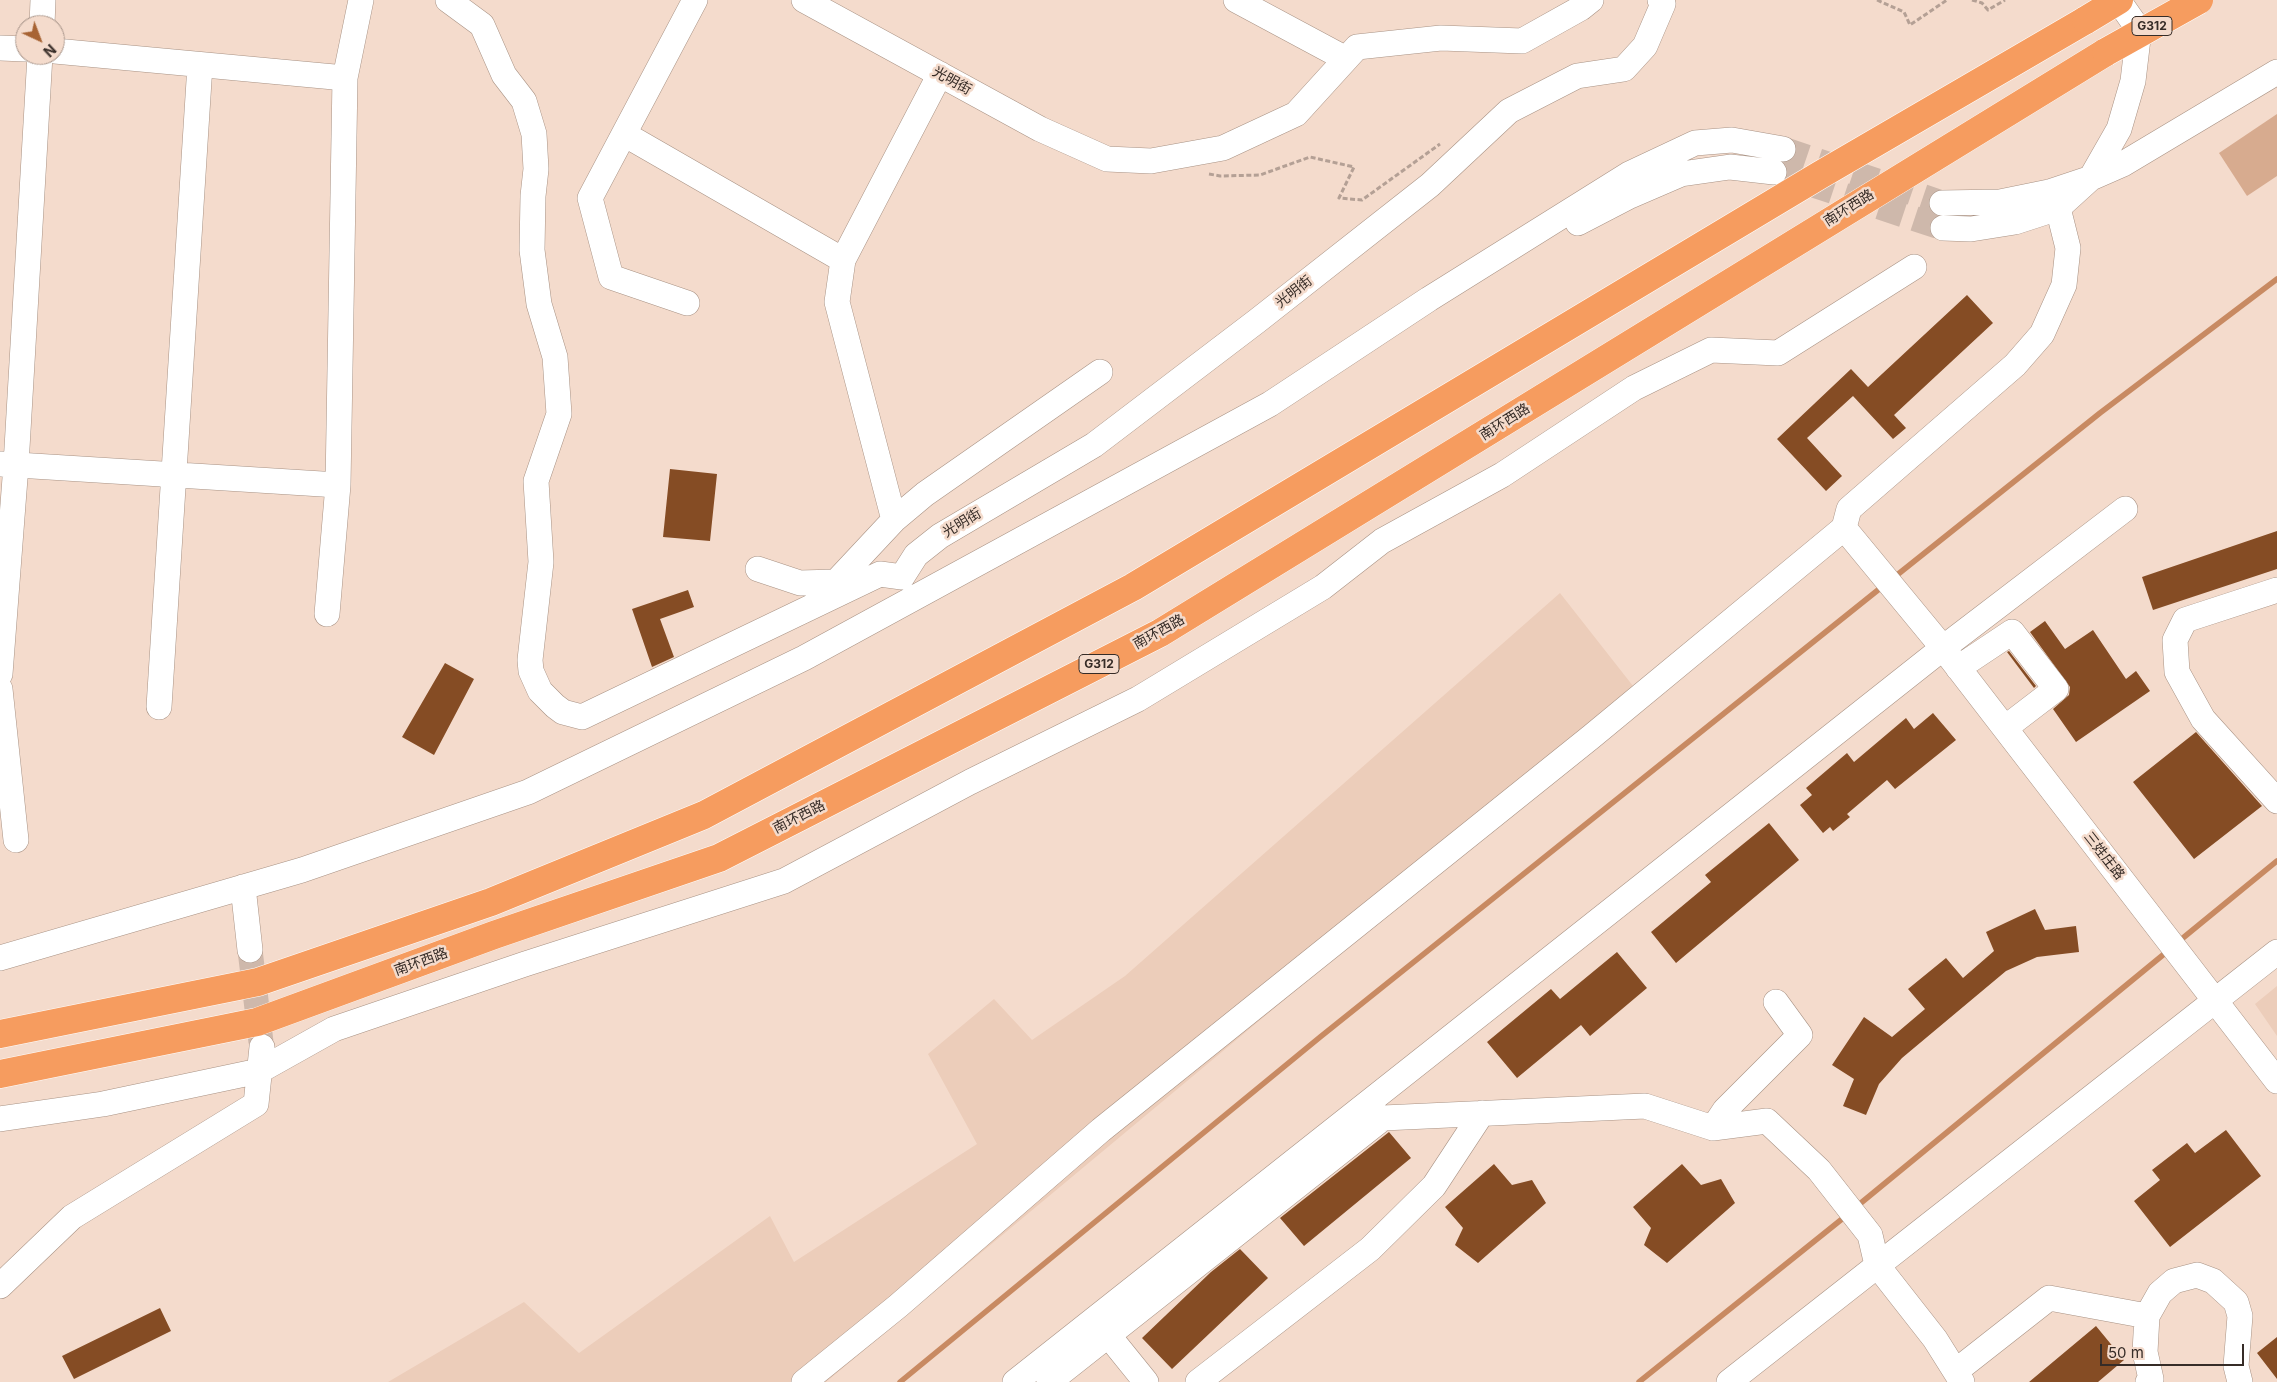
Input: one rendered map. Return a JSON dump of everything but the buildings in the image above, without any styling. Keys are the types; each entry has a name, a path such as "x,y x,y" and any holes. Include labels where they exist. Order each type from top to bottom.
{"highway":[{"path":"0,1034 258,982 491,902 704,815 1133,588 1820,176 2119,0"},
{"name":"南环西路","path":"0,1074 256,1022 494,935 719,858 1160,633 2106,52 2199,0"}],"street":[{"path":"42,15 43,0"},
{"path":"327,614 338,485 345,78 362,0"},
{"path":"448,0 482,26 504,75 524,101 534,134 536,169 532,205 532,250 539,304 555,357 559,414 536,481 541,562 530,660 531,671 540,691 563,712 582,717 838,588 880,574 906,588"},
{"path":"688,303 611,277 590,198 695,0"},
{"name":"光明街","path":"804,0 1040,129 1108,159 1150,160 1223,148 1296,114 1358,47 1442,38 1522,41 1581,8 1591,0"},
{"path":"1236,0 1346,59"},
{"name":"光明街","path":"906,588 916,555 940,536 1094,445 1430,185 1509,111 1578,76 1624,69 1645,46 1663,4 1660,0"},
{"path":"2091,178 2119,128 2133,81 2139,30 2119,0"},
{"path":"0,48 15,49"},
{"path":"65,52 345,78"},
{"path":"0,674 8,465 39,65"},
{"path":"159,707 200,65"},
{"path":"1942,228 1971,228 2015,222 2091,178 2123,164 2277,72"},
{"path":"894,520 837,302 843,260 940,74"},
{"path":"624,134 843,260"},
{"path":"0,958 312,867 528,792 804,658 906,588 1270,404 1429,299 1629,174 1695,143 1732,140 1783,149"},
{"path":"1429,299 1630,196 1681,174 1730,167 1774,172"},
{"path":"1942,203 2054,200"},
{"path":"804,1382 898,1306 1101,1130 1591,737 1849,535 1849,509 2015,365 2042,334 2064,285 2068,248 2054,200"},
{"path":"0,1119 103,1104 261,1059 334,1029 525,964 784,881 970,782 1138,699 1323,587 1382,541 1502,475 1634,388 1710,350 1778,353 1914,267"},
{"path":"838,588 894,520 925,494 1100,372"},
{"path":"8,465 338,485"},
{"path":"1015,1382 1936,641 2125,509"},
{"name":"三姓庄路","path":"1849,535 1958,668 2277,1081"},
{"path":"758,569 800,583 838,588"},
{"path":"2277,590 2185,620 2176,640 2177,672 2203,719 2277,801"},
{"path":"1958,668 2012,632 2056,689 2005,728"},
{"path":"0,689 16,840"},
{"path":"243,887 250,950"},
{"path":"1729,1382 2277,952"},
{"path":"1713,1128 1725,1110 1800,1034 1776,1002"},
{"path":"0,1286 72,1217 256,1104 261,1059"},
{"path":"1049,1382 1383,1118 1645,1106 1713,1128 1767,1121 1819,1170 1870,1235 1877,1266 1935,1339 1959,1376 2049,1298 2147,1316"},
{"path":"1198,1382 1370,1249 1434,1186 1482,1113"},
{"path":"2148,1382 2151,1379 2145,1352 2147,1316 2160,1293 2174,1281 2197,1275 2213,1281 2236,1302 2240,1316 2236,1366 2240,1382"},
{"path":"1108,1335 1146,1382"}],"path":[{"path":"1877,0 1904,12 1910,25 1947,0"},
{"path":"1972,0 1982,3 1988,10 2006,0"},
{"path":"1202,172 1220,176 1260,175 1310,157 1354,167 1339,198 1362,200 1448,138 1466,151"}],"shaded area":[{"path":"2277,114 2277,176 2247,196 2219,153"},
{"path":"1560,593 1644,700 826,1382 388,1382 524,1302 579,1353 770,1216 794,1262 977,1144 928,1054 994,999 1032,1040 1125,976"},
{"path":"2277,986 2277,1036 2255,1004"}],"waterway":[{"path":"1892,579 2100,413 2277,279"},
{"path":"900,1382 1320,1037 1883,586"},
{"path":"2178,942 2277,861"},
{"path":"1856,1207 2169,950"},
{"path":"1639,1382 1847,1215"}],"tunnel":[{"path":"1783,149 1942,203"},
{"path":"1774,172 1943,228"},
{"path":"250,950 261,1042"}]}
